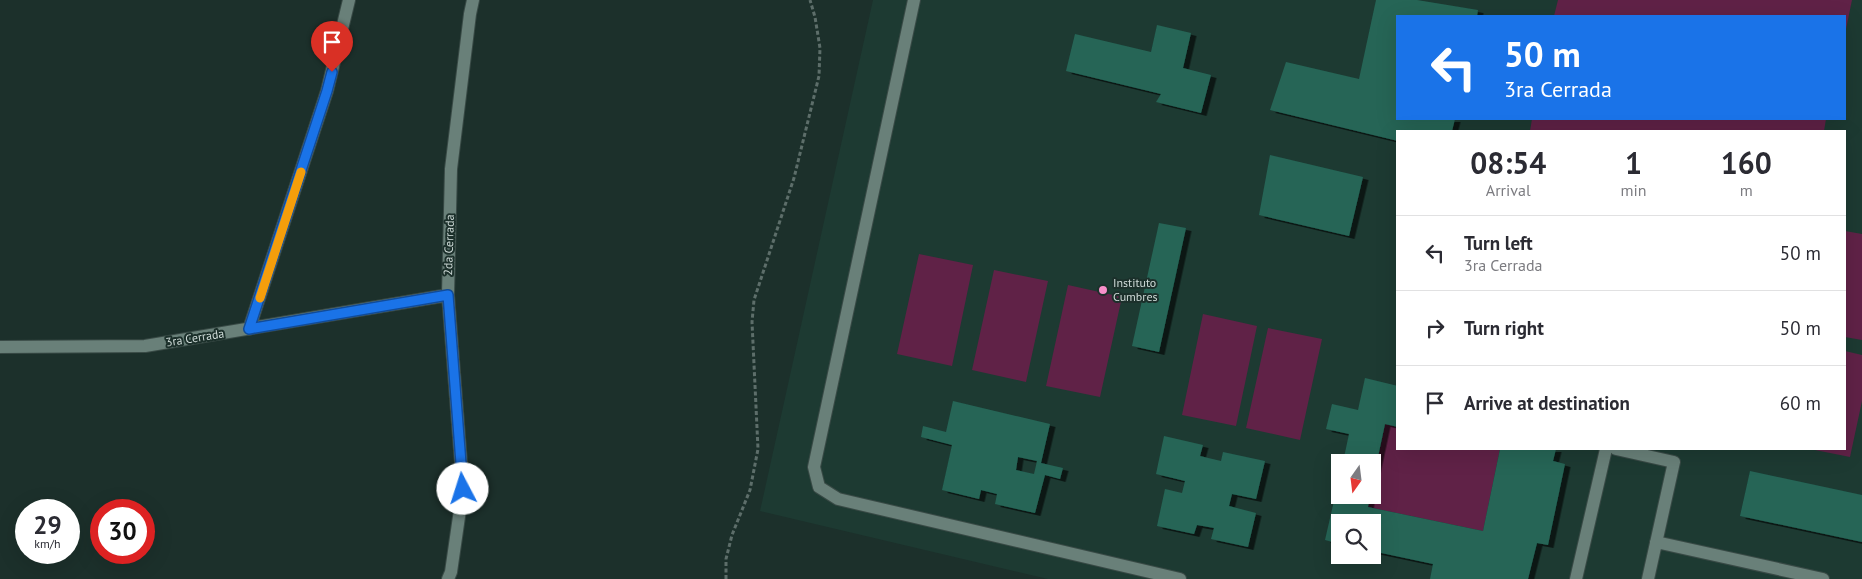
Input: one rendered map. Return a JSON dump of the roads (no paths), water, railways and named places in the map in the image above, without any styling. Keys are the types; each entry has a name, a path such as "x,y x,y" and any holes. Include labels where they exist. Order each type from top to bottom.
{"street":[{"path":"249,329 327,91 349,0"},
{"name":"2da Cerrada","path":"448,579 451,572 463,489 448,295 451,169 473,0"},
{"path":"914,0 814,467 819,487 838,499 1180,579"},
{"name":"3ra Cerrada","path":"0,347 145,346 448,295"},
{"path":"1576,579 1606,450"},
{"path":"1620,450 1674,462 1648,579"},
{"path":"1656,542 1823,579"}],"place":[{"name":"Instituto Cumbres","path":"1103,290"}]}
